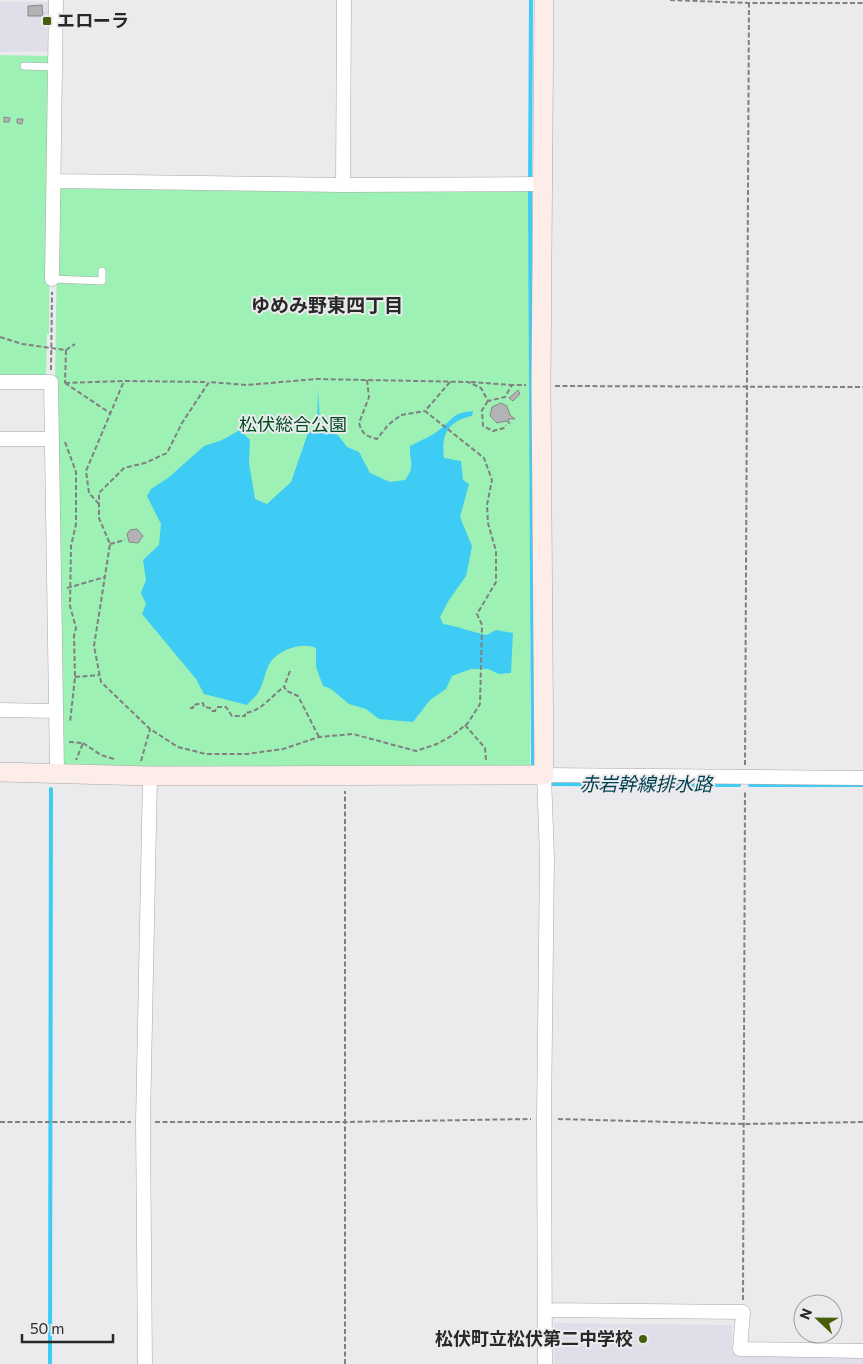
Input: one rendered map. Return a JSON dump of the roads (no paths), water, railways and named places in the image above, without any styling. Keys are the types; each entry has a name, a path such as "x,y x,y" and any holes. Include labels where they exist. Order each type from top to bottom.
{"street":[{"path":"52,279 55,67 52,34 56,0"},
{"path":"343,185 344,0"},
{"path":"544,0 541,386 544,775 547,857 544,1119 545,1364"},
{"path":"54,181 343,185 542,184"},
{"path":"0,382 58,383 56,741 62,772"},
{"path":"0,439 58,439"},
{"path":"0,710 56,711"},
{"path":"0,772 62,772 150,781 488,775 863,778"},
{"path":"145,1364 143,1122 150,781"},
{"path":"545,1310 743,1312 740,1349 863,1351"}],"lane":[{"path":"24,66 55,67"},
{"path":"52,279 102,281 102,270"}],"water":[{"path":"318,389 320,424 326,431 338,435 347,447 359,452 370,473 390,482 405,480 408,475 411,467 410,446 429,437 453,417 461,413 473,411 472,416 457,421 445,435 444,458 461,461 463,480 469,484 460,517 472,546 466,576 449,600 440,617 443,624 481,634 487,635 496,630 513,633 511,673 499,674 488,669 471,669 452,676 446,689 430,700 413,722 379,719 366,709 349,704 331,689 323,686 316,667 316,648 311,646 299,646 276,656 266,672 258,693 247,705 204,694 196,679 142,614 146,604 141,593 146,580 143,560 159,545 161,524 147,496 151,489 168,478 204,446 222,440 240,430 250,440 249,463 255,499 267,504 291,482 308,433 317,426"}],"waterway":[{"path":"531,0 533,769"},
{"name":"赤岩幹線排水路","path":"552,784 739,785"},
{"name":"赤岩幹線排水路","path":"750,785 863,785"},
{"path":"50,1364 51,789"}],"place":[{"name":"エローラ","path":"47,21"},
{"name":"松伏町立松伏第二中学校","path":"643,1339"}],"district":[{"name":"ゆめみ野東四丁目","path":"327,305"}],"park label":[{"name":"松伏総合公園","path":"293,425"}]}
